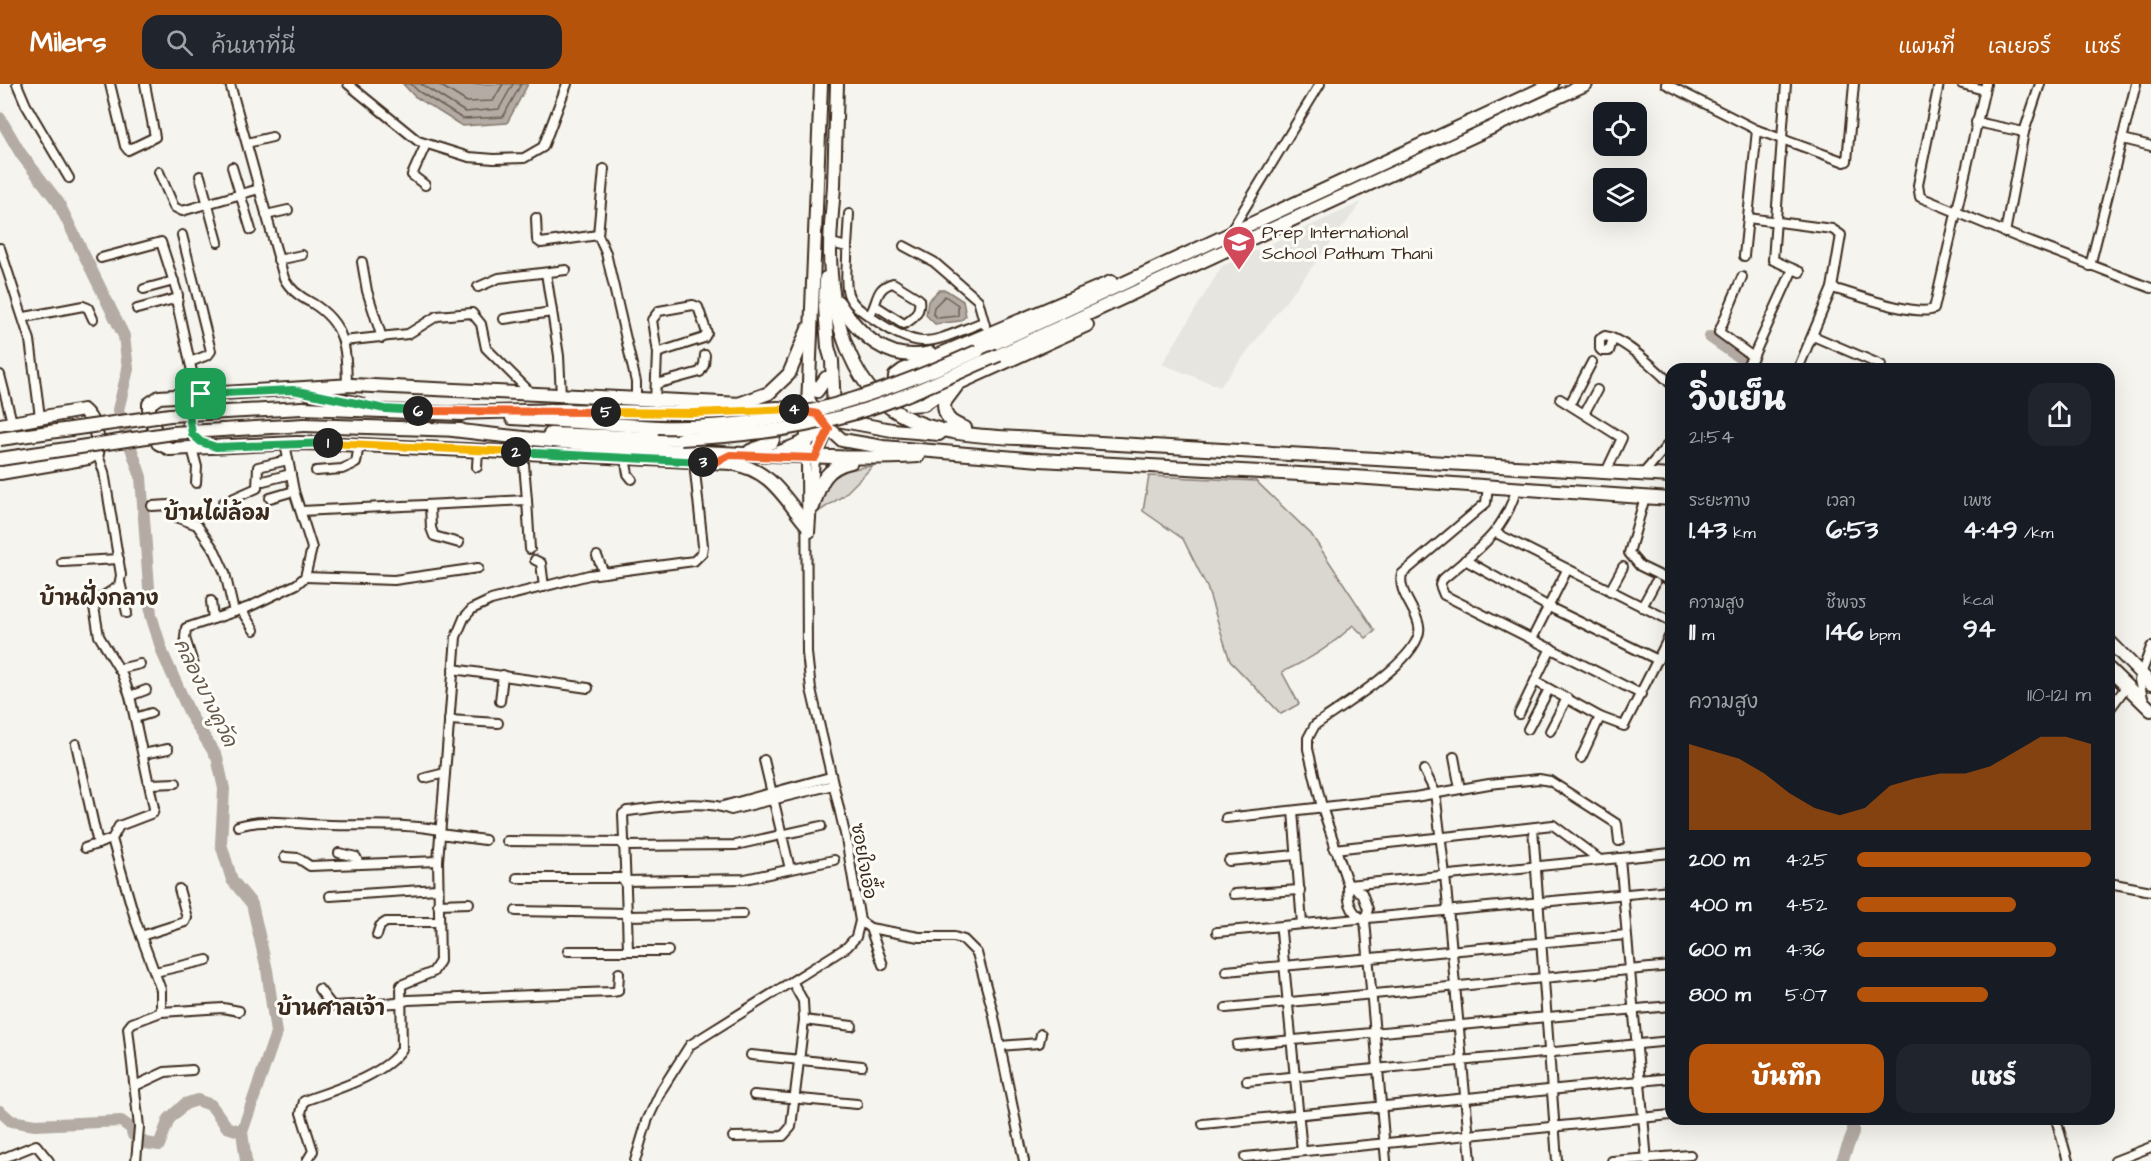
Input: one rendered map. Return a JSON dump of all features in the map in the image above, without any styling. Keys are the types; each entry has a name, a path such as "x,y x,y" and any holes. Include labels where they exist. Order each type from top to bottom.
{"main road":[{"path":"821,84 810,383 821,417 848,442 939,452 1665,499"},
{"path":"810,451 821,417 832,361 828,347 826,287 830,247 837,84"},
{"path":"0,440 159,416 302,408 385,409 658,427 718,426 809,414 879,392 978,351 1552,84"},
{"path":"0,459 161,434 304,425 681,439 781,430 842,417 887,402 999,355 1586,84"},
{"path":"830,247 834,296 845,340 865,380 887,404 900,414 927,425 991,435"},
{"path":"1146,289 1111,314 962,383 946,388 924,404 916,406 894,391 895,376 986,327 1163,265"},
{"path":"834,296 853,325 883,349 911,355 943,351"},
{"path":"693,413 742,404 769,393 789,374 811,324"},
{"path":"810,451 821,417 828,347"},
{"path":"810,383 817,391 826,378"},
{"path":"742,404 655,402 347,380 293,390 159,397 149,404 158,443 170,449 291,443 524,452 772,455 810,451 866,459"},
{"path":"962,383 950,393 944,403 947,418 955,424 991,435"},
{"path":"293,390 385,409"},
{"path":"199,394 191,400 188,408 192,434 201,442 216,447"},
{"path":"454,413 561,410 693,413 792,408 821,417 837,426 868,426 930,434 991,435 1665,476"},
{"path":"761,409 788,420 810,451"},
{"path":"716,462 765,446 775,436 775,421 772,416 761,409"},
{"path":"0,473 80,460 97,453 99,448 90,416 82,410 64,411 6,424"},
{"path":"64,411 77,413 84,419 89,448 87,455 80,460"},
{"path":"810,451 821,417"},
{"path":"291,443 393,427"},
{"path":"453,430 678,461 745,465 761,472 806,524"},
{"path":"930,434 927,442 939,452"},
{"path":"813,507 820,483 828,472 837,466 866,459 955,453"},
{"path":"1570,470 1581,482 1579,489 1571,492"},
{"path":"1606,472 1601,483 1608,495"},
{"path":"2115,648 2151,684"},
{"path":"2115,675 2150,708"}],"street":[{"path":"17,84 26,105 69,178"},
{"path":"110,84 124,146 128,150 155,137 156,130 145,84"},
{"path":"230,84 278,260 287,284 336,323 343,341 347,380"},
{"path":"348,84 406,133 426,144 469,157 524,158 543,147 548,140 567,84"},
{"path":"1229,234 1320,84"},
{"path":"1666,84 1757,130 1847,161 1854,84"},
{"path":"1748,363 1797,270 1773,260 1786,84"},
{"path":"1939,84 1918,193 1920,196 1956,213 2151,288"},
{"path":"1832,288 1906,308 1926,311 1934,309 1985,87 1962,84"},
{"path":"2006,232 2024,132 2037,100 2040,84"},
{"path":"2090,266 2136,84"},
{"path":"1976,123 2024,132"},
{"path":"1744,256 1757,130"},
{"path":"247,143 272,137"},
{"path":"2123,139 2151,146"},
{"path":"425,185 412,175 426,144"},
{"path":"232,166 250,230"},
{"path":"604,168 598,235 606,253 636,382 636,400"},
{"path":"159,172 177,210 259,189"},
{"path":"200,176 218,242"},
{"path":"266,215 288,210"},
{"path":"849,214 848,295 856,306 910,341 929,342 986,327 978,300 934,262 904,246"},
{"path":"536,218 537,240 541,243 598,235"},
{"path":"1748,218 1839,231 1839,254 1832,288 1801,363"},
{"path":"182,235 211,351 208,355 190,362"},
{"path":"100,258 160,243 174,281 190,362 199,394"},
{"path":"830,247 848,248"},
{"path":"0,248 25,317 35,368 40,417"},
{"path":"278,260 302,255"},
{"path":"362,262 367,291 382,338"},
{"path":"478,287 499,278 566,270"},
{"path":"546,273 560,364 561,396"},
{"path":"1742,277 1719,332 1753,357"},
{"path":"144,289 174,281"},
{"path":"869,316 876,306 878,292 884,285 893,283 919,299 917,313 904,324 898,335"},
{"path":"137,309 178,298"},
{"path":"655,402 657,353 652,327 655,315 659,311 693,305 698,307 707,333 705,338 657,353"},
{"path":"25,317 83,306 88,308 93,319"},
{"path":"876,306 904,324"},
{"path":"504,319 552,312"},
{"path":"343,341 408,334 437,316 472,313 481,324 486,348 532,394"},
{"path":"1813,336 1876,363"},
{"path":"1613,339 1633,351 1665,379"},
{"path":"656,384 699,372 705,366 705,355"},
{"path":"1570,404 1592,362"},
{"path":"0,375 6,424"},
{"path":"1584,412 1597,390"},
{"path":"1560,399 1622,438 1606,472"},
{"path":"193,663 185,638 185,630 238,611 297,584 305,577 312,548 294,491 288,460 291,443"},
{"path":"316,471 342,469 356,463 359,444"},
{"path":"192,448 198,473 196,483"},
{"path":"1643,474 1665,448"},
{"path":"477,450 477,468"},
{"path":"808,543 813,507 810,451"},
{"path":"808,543 806,524 810,451"},
{"path":"524,452 530,549"},
{"path":"97,453 104,472 119,559 120,582 127,613"},
{"path":"621,453 632,479"},
{"path":"223,503 257,489 258,466 288,460"},
{"path":"307,1161 313,1151 301,1113 304,1101 361,1079 397,1057 402,1049 401,985 427,975 437,968 441,955 437,889 438,861 453,669 460,625 472,609 491,600 604,573 694,561 699,557 703,546 694,462"},
{"path":"263,481 291,474"},
{"path":"1365,920 1357,916 1350,904 1348,885 1334,849 1322,807 1308,749 1308,738 1315,725 1399,663 1416,644 1419,626 1415,610 1401,588 1402,574 1486,503 1488,486"},
{"path":"1517,488 1507,518 1496,533 1442,580 1440,585 1444,595 1641,694"},
{"path":"270,498 294,491"},
{"path":"1645,497 1629,553 1640,566 1665,578"},
{"path":"301,511 527,500"},
{"path":"152,506 169,505 173,516 201,530 221,562 238,611 254,630"},
{"path":"430,505 431,528 434,536 459,543"},
{"path":"1496,533 1665,618"},
{"name":"ซอยใจเอื้อ","path":"808,543 809,673 847,846 860,921 870,928 927,938 954,937 973,947 981,962 1024,1161"},
{"path":"597,556 604,573"},
{"path":"62,561 119,559"},
{"path":"535,560 542,563 544,587"},
{"path":"1465,560 1549,607 1658,660"},
{"path":"1610,591 1623,567"},
{"path":"305,577 393,580 478,568"},
{"path":"1532,639 1567,570"},
{"path":"85,848 112,839 119,826 153,813 151,784 130,696 119,669 99,636 93,607 97,600 116,589 120,582"},
{"path":"1642,607 1655,583"},
{"path":"211,601 213,619"},
{"path":"1535,681 1600,717 1624,726 1665,645"},
{"path":"2150,708 2140,691 2140,673 2151,647"},
{"path":"1519,714 1551,648"},
{"path":"119,669 140,664"},
{"path":"453,669 588,688"},
{"path":"500,700 503,675"},
{"path":"2115,702 2126,687"},
{"path":"1528,729 1549,688"},
{"path":"130,696 146,690"},
{"path":"1550,731 1567,698"},
{"path":"135,718 151,713"},
{"path":"1581,759 1600,717"},
{"path":"449,720 498,723"},
{"path":"76,744 98,844"},
{"path":"143,754 168,749"},
{"path":"1454,757 1460,789"},
{"path":"764,760 790,869"},
{"path":"1424,770 1435,792 1445,874 1471,1161"},
{"path":"425,778 445,773"},
{"path":"1226,818 1415,797 1489,784 1545,780 1617,824 1619,841"},
{"path":"628,951 622,818 627,811 723,806 831,781"},
{"path":"151,784 177,783"},
{"path":"1293,812 1302,924"},
{"path":"238,826 267,822 327,825 408,824 485,840"},
{"path":"507,841 736,845 821,826"},
{"path":"1334,849 1555,826 1600,860"},
{"path":"1533,828 1557,1161"},
{"path":"112,839 141,936 155,972 160,990 161,1012"},
{"path":"339,853 356,857 359,864"},
{"path":"1348,885 1665,854"},
{"path":"1229,861 1296,855"},
{"path":"285,857 298,858 310,866 438,861"},
{"path":"1620,858 1647,1160"},
{"path":"517,878 745,879 834,860"},
{"path":"2115,884 2151,891"},
{"path":"1348,885 1362,893 1368,909 1365,920 1386,1161"},
{"path":"141,936 185,922 187,918 179,889"},
{"path":"330,896 437,889"},
{"path":"1234,894 1300,890"},
{"path":"1217,932 1665,890"},
{"path":"438,904 469,903"},
{"path":"516,912 743,914"},
{"path":"635,1161 647,1121 662,1089 690,1045 793,983 847,947 856,937 860,921"},
{"path":"376,935 380,926 386,922 439,922"},
{"path":"870,928 883,965"},
{"path":"1281,932 1302,1151"},
{"path":"1226,971 1541,940 1626,935"},
{"path":"568,951 668,951"},
{"path":"155,972 207,960"},
{"path":"1226,1008 1665,966"},
{"path":"319,989 332,1006 616,992 620,986 619,973"},
{"path":"733,1137 786,1134 791,1127 804,1020 803,1001 793,983"},
{"path":"1238,1045 1547,1015 1665,1006"},
{"path":"137,1157 139,1131 136,1085 128,1028 132,1023 161,1012 223,1008 239,1011"},
{"path":"804,1020 852,1026"},
{"path":"1000,1046 1039,1043 1041,1034"},
{"path":"1247,1081 1665,1042"},
{"path":"751,1055 862,1066"},
{"path":"136,1085 165,1072 192,1070"},
{"path":"1203,1124 1665,1078"},
{"path":"754,1095 857,1104"},
{"path":"1245,1157 1665,1115"},
{"path":"2058,1125 2068,1161"},
{"path":"1,1159 36,1144 49,1161"},
{"path":"2115,1161 2151,1147"},
{"path":"1612,1161 1690,1155"}],"shaded area":[{"path":"1362,202 1220,387 1162,364 1222,266"},
{"path":"873,466 843,496 818,512 826,490 835,477 850,470"},
{"path":"1149,476 1256,481 1311,534 1375,631 1366,638 1353,625 1320,652 1282,672 1299,704 1281,714 1230,661 1207,587 1183,539 1143,511"}],"water":[{"path":"403,84 528,84 507,123 462,126 414,96"},
{"path":"939,290 946,290 963,301 966,316 960,321 935,324 926,315 928,301"}],"waterway":[{"name":"คลองบางคูวัด","path":"0,118 21,154 58,202 124,336 128,369 118,410 141,477 151,615 163,654 191,716 217,757 224,789 221,844 232,880 252,904 267,970 276,1033 242,1132 246,1161"},
{"path":"1710,337 1746,362"},
{"path":"0,1111 11,1121 35,1125 121,1121 131,1128 133,1135 145,1143 159,1145 169,1119 185,1104 197,1100 211,1105 227,1127 242,1132"},
{"path":"1842,1161 1853,1133 1853,1125"}],"place":[{"name":"Prep International School Pathum Thani","path":"1239,271"}],"district":[{"name":"บ้านไผ่ล้อม","path":"217,513"},
{"name":"บ้านฝั่งกลาง","path":"99,598"},
{"name":"บ้านศาลเจ้า","path":"331,1008"}],"route":[{"path":"293,390 385,409 454,413 561,410 693,413 792,408 817,414 829,429 815,458 730,455 716,462 341,444 297,443 216,447 195,439 192,434 188,408 191,400 201,394 293,390"}]}
